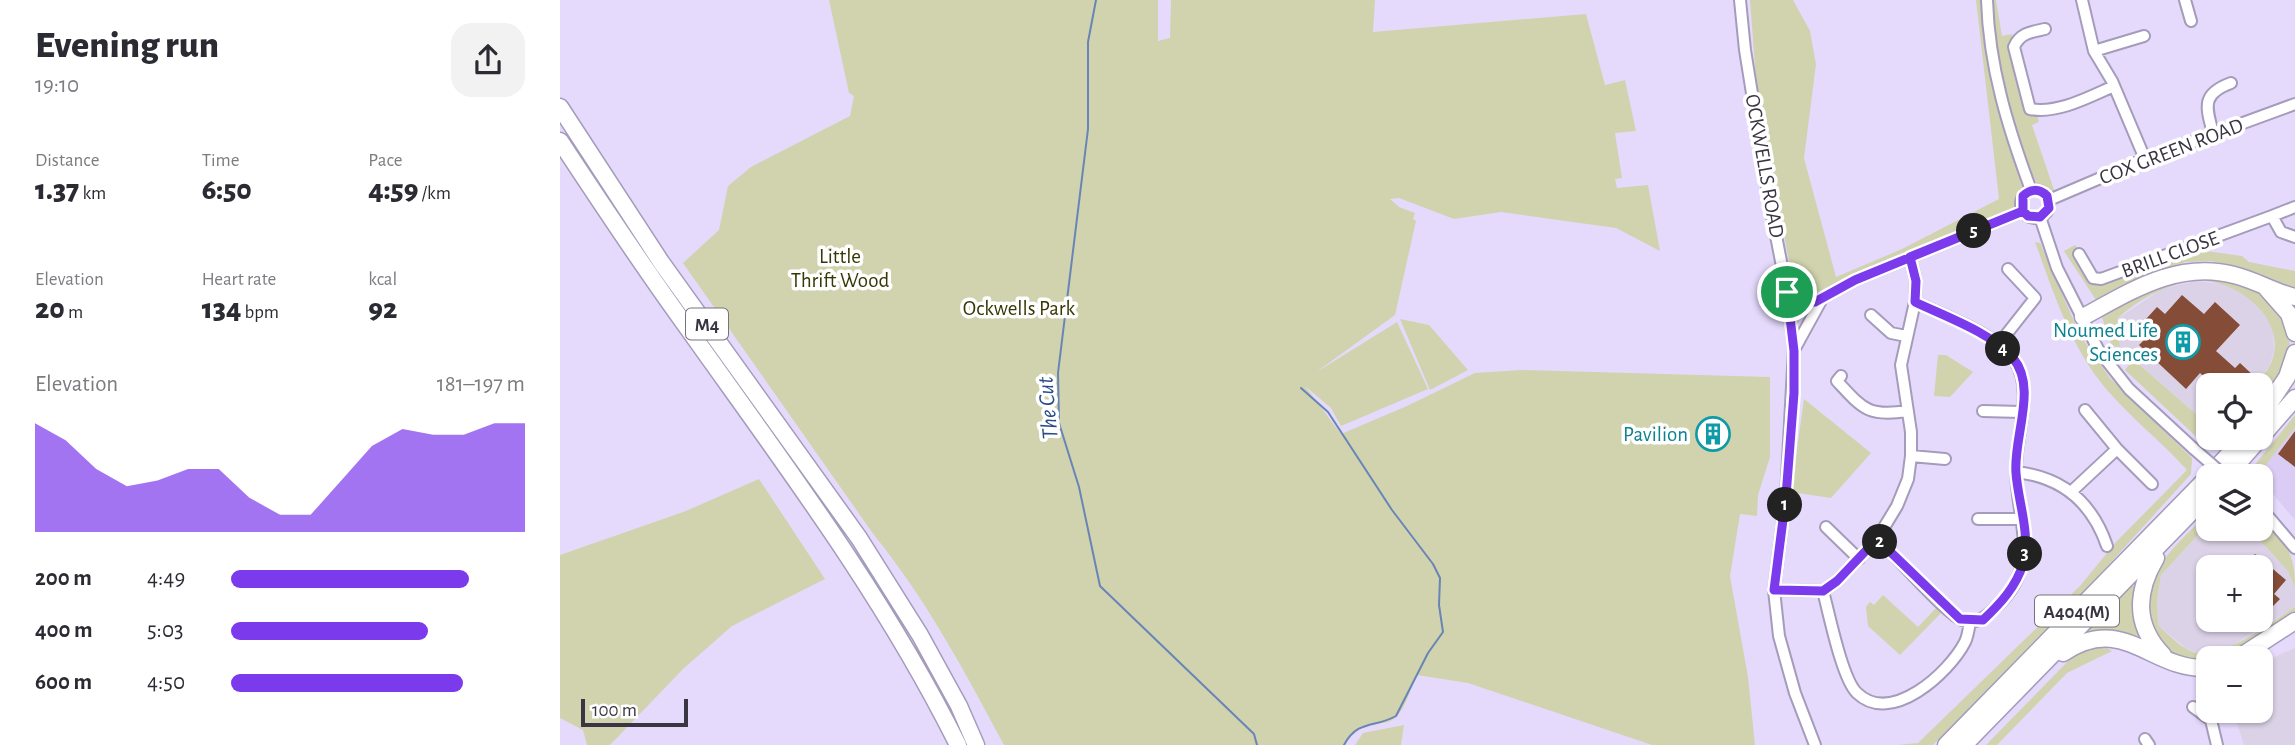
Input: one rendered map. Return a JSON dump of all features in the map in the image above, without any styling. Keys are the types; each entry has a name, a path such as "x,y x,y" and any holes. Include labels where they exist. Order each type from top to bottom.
{"highway":[{"name":"M4","path":"560,107 662,262 859,538 985,745"},
{"name":"M4","path":"560,141 645,269 829,525 904,645 958,745"},
{"path":"2083,317 2142,285 2183,271 2226,272 2295,297"},
{"path":"2264,287 2288,314 2295,333"},
{"path":"2273,399 2287,377 2295,354"},
{"path":"2273,403 2295,378"},
{"path":"2237,464 2295,398"},
{"name":"A404(M)","path":"2220,464 2233,450"},
{"name":"A404(M)","path":"1946,745 2196,489"},
{"name":"A404(M)","path":"1964,745 2196,508"},
{"name":"A404(M)","path":"2168,659 2145,630 2140,605 2146,576 2173,532"},
{"path":"2256,646 2295,621"},
{"name":"A404(M)","path":"2031,677 2070,648 2101,637 2131,642 2185,666 2196,667"},
{"name":"M4","path":"904,645 946,745"},
{"name":"M4","path":"959,706 976,745"}],"street":[{"name":"OCKWELLS ROAD","path":"1740,0 1745,50 1787,292 1794,351 1786,496 1774,590 1779,636 1795,693 1815,745"},
{"path":"1987,0 1995,74 2008,127 2031,190"},
{"path":"2082,0 2094,51 2114,86 2145,159"},
{"path":"2185,0 2190,22"},
{"path":"2045,29 2025,34 2017,39 2014,47 2030,110 2058,107 2114,86"},
{"path":"2094,51 2137,41"},
{"path":"2213,133 2206,108 2210,95 2218,87 2231,83"},
{"name":"COX GREEN ROAD","path":"2049,200 2145,159 2295,104"},
{"path":"2031,190 2044,192 2049,200 2047,212 2040,217 2028,216 2023,211 2023,196 2031,190"},
{"name":"BRILL CLOSE","path":"2079,254 2094,278 2101,279 2295,207"},
{"path":"1787,292 1797,301 1815,302 1855,280 2023,211"},
{"path":"2272,216 2281,232 2295,237"},
{"path":"2040,217 2057,268 2112,369 2147,408 2212,464"},
{"path":"1774,590 1823,591 1877,539 1897,506 1908,479 1911,456 1901,365 1915,302 1916,281 1910,257"},
{"path":"1998,345 2035,299 2008,269"},
{"path":"1794,351 1822,299"},
{"path":"1877,539 1946,607 1960,619 1970,621 1983,620 2001,604 2020,573 2025,548 2016,472 2024,377 2013,358 1998,345 1915,302"},
{"path":"1872,315 1891,333 1906,336"},
{"path":"1841,376 1837,381 1865,410 1877,414 1907,411"},
{"path":"2085,410 2117,449 2152,484"},
{"path":"1983,411 2021,412"},
{"path":"2072,491 2117,449"},
{"path":"1911,456 1945,459"},
{"path":"2016,472 2034,474 2072,491 2102,532 2107,546"},
{"path":"1978,519 2023,520"},
{"path":"2273,522 2295,548"},
{"path":"1826,527 1859,559"},
{"path":"1823,591 1841,660 1857,693 1878,704 1896,703 1924,689 1965,642 1970,621"},
{"path":"2193,707 2211,720 2217,745"}],"shaded area":[{"path":"2195,281 2222,284 2242,292 2267,313 2273,332 2274,351 2269,367 2264,373 2196,373 2196,414 2120,347 2117,319 2162,289"},
{"path":"2295,428 2295,520 2273,494 2273,464 2266,464"},
{"path":"2196,537 2196,541 2261,541 2288,571 2295,588 2295,607 2273,620 2273,555 2196,555 2196,632 2254,632 2231,646 2196,646 2196,652 2188,650 2158,625 2157,600 2161,575"},
{"path":"2295,648 2295,745 2244,745 2237,723 2273,723 2273,658"}],"green space":[{"name":"Ockwells Park","path":"829,0 1158,0 1158,41 1170,38 1171,0 1375,0 1373,32 1586,14 1605,85 1625,80 1636,131 1615,133 1622,178 1615,179 1617,188 1648,185 1660,251 1616,228 1501,212 1454,219 1399,198 1390,199 1399,207 1415,213 1413,219 1416,221 1395,315 1315,373 1397,322 1428,389 1341,426 1331,408 1305,386 1341,434 1475,373 1521,370 1770,377 1770,457 1758,495 1757,516 1740,514 1730,576 1748,677 1755,745 1652,745 1468,683 1417,675 1397,716 1385,723 1357,729 1344,745 1004,745 928,610 683,263 719,230 728,186 751,167 850,116 854,96 849,93"},
{"path":"1750,0 1793,0 1810,31 1816,64 1804,158 1836,277 1902,249 1999,199 1976,0 1983,0 1991,71 2008,140 2023,186 2012,211 1810,297 1800,293 1792,277 1757,93"},
{"path":"1991,0 1996,0 2002,36 2012,34 2012,45 2028,112 2037,115 2039,122 2032,125 2055,193 2038,186 2024,156 1998,73"},
{"path":"2035,242 2040,243 2080,335 2110,378 2192,458 2191,474 2093,582 1933,745 1897,745 1918,743 2080,586 2116,542 2187,470 2117,401 2094,374 2073,338"},
{"path":"2075,245 2078,249 2074,254 2086,275 2096,284 2199,250 2242,256 2249,262 2295,271 2295,288 2237,266 2211,261 2185,262 2096,300 2064,251"},
{"path":"2194,276 2223,277 2240,282 2264,296 2281,316 2287,329 2289,356 2281,373 2273,382 2273,373 2264,373 2274,352 2274,335 2257,306 2243,294 2210,281 2193,281 2152,294 2117,319 2120,347 2112,346 2102,317 2160,284"},
{"path":"1400,319 1429,325 1468,370 1430,390"},
{"path":"1938,355 1946,355 1973,372 1950,397 1934,396"},
{"path":"2133,359 2196,414 2196,437 2125,370"},
{"path":"1804,399 1871,453 1831,498 1791,492"},
{"path":"2295,415 2295,428 2266,464 2255,464 2267,450 2273,450 2273,442"},
{"path":"759,479 825,579 732,626 683,669 610,745 587,745 583,730 560,718 560,555 686,511"},
{"path":"2196,524 2196,537 2161,575 2157,600 2158,625 2184,648 2196,652 2196,661 2173,653 2162,644 2149,620 2149,592 2153,578 2177,544"},
{"path":"2273,531 2291,557 2295,588 2288,571 2261,541 2273,541"},
{"path":"2132,585 2137,589 2151,646 2077,641"},
{"path":"1883,595 1918,627 1938,606 1943,611 1900,655 1868,626 1866,607 1870,602 1874,605"},
{"path":"2295,607 2295,614 2273,628 2273,622"},
{"path":"2258,632 2267,632 2245,646 2230,646"},
{"path":"2104,646 2112,651 2067,673 1997,745 1986,745 2075,654"},
{"path":"1404,725 1401,745 1355,745 1363,733"}],"building":[{"name":"Noumed Life Sciences","path":"2182,295 2204,314 2215,302 2240,325 2216,351 2235,368 2240,363 2251,373 2196,373 2196,378 2186,389 2139,345 2146,338 2136,330 2157,307 2165,314"},
{"name":"Pavilion","path":"1714,421 1723,443 1712,447 1704,426"},
{"path":"2295,431 2295,467 2278,454"},
{"path":"2273,569 2286,580 2274,594 2280,599 2273,606"}],"waterway":[{"name":"The Cut","path":"1096,0 1088,42 1088,129 1058,373 1059,423 1079,487 1100,586 1254,734 1257,745"},
{"path":"1301,388 1328,412 1440,578 1439,605 1443,632 1428,653 1396,716 1355,731 1344,745"}],"place":[{"name":"Noumed Life Sciences","path":"2183,342"},
{"name":"Pavilion","path":"1713,434"}],"route":[{"path":"1787,292 1794,351 1794,393 1786,496 1774,590 1810,593 1823,591 1837,581 1877,539 1960,619 1983,620 2001,604 2020,573 2024,561 2025,535 2016,472 2024,377 2013,358 1998,345 1915,302 1916,281 1910,257 2023,211 2032,218 2040,217 2049,208 2047,196 2044,192 2031,190 2021,201 2023,211 1855,280 1815,302 1797,301 1787,292"}],"park label":[{"name":"Little Thrift Wood","path":"840,268"}]}
